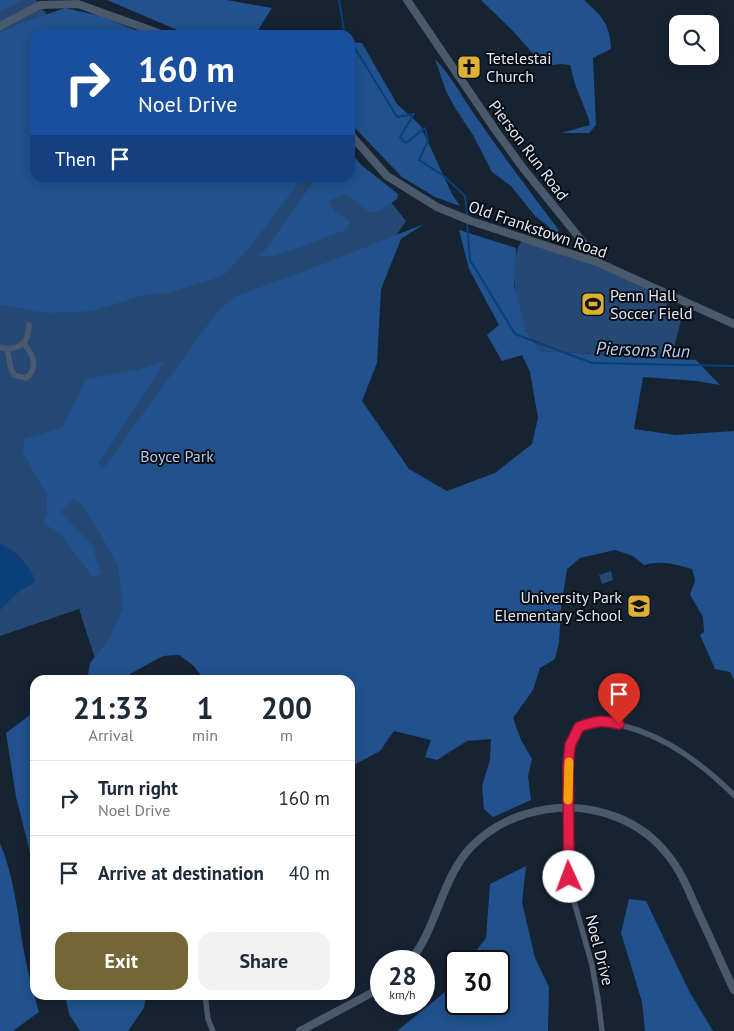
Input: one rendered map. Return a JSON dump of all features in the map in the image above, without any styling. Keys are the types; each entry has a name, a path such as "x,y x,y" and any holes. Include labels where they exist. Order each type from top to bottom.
{"street":[{"name":"Pierson Run Road","path":"407,0 523,168 600,263"},
{"path":"0,26 40,5 78,4 150,30"},
{"name":"Old Frankstown Road","path":"355,140 387,176 437,207 467,220 600,263 734,324"},
{"path":"0,347 7,350 19,346 27,339 29,324"},
{"path":"7,350 10,369 14,375 26,378 32,374 35,367 32,356 27,347 22,343"},
{"name":"Noel Drive","path":"602,1031 592,965 570,887 568,867 568,767 570,745 579,727 593,722 605,721 632,728 667,742 686,754 720,781 734,795"},
{"path":"417,950 425,938 451,875 460,860 472,846 494,828 516,817 540,810 568,807 593,810 619,818 641,830 661,847 674,862 734,990"},
{"path":"300,1031 310,1029 370,994"},
{"path":"206,1000 208,1019 213,1031"}],"green space":[{"name":"Boyce Park","path":"0,0 36,0 47,15 38,30 30,30 30,182 355,182 355,157 406,221 102,675 100,675 79,609 0,636"},
{"path":"0,0 24,0 0,11"},
{"path":"107,0 227,0 272,8 258,30 177,30"},
{"path":"481,0 584,0 596,11 607,27 611,49 593,58 596,125 589,133 561,133 590,125 570,65 544,66 513,31"},
{"path":"65,8 101,16 135,30 30,30 30,182 299,182 250,247 223,276 168,293 144,295 92,311 46,313 0,305 0,33 19,24"},
{"path":"355,42 362,43 397,104 420,125 452,194 460,206 435,197 402,177 355,128"},
{"path":"435,59 447,73 472,111 558,229 560,237 553,237 548,226 535,216 511,186 492,172 473,135 446,91"},
{"path":"355,160 398,194 397,199 381,210 371,213 345,193 329,201 334,211 351,222 345,230 273,256 257,256 265,250 313,182 355,182"},
{"path":"424,224 401,239 381,289 377,363 362,401 409,469 447,491 495,473 532,444 538,418 530,372 522,355 502,361 487,335 499,325 469,269 459,230 516,248 514,286 526,331 540,351 696,360 720,385 697,381 643,377 634,429 675,435 734,431 734,680 730,672 715,669 700,635 704,632 703,617 690,595 695,580 692,569 662,563 644,565 633,556 615,550 580,558 567,569 561,608 559,642 555,659 540,668 533,690 513,718 521,740 532,759 528,776 531,800 493,817 484,809 482,786 490,760 491,739 467,741 437,760 425,757 431,740 394,731 380,751 355,764 355,675 200,675 194,666 179,655 163,656 128,675 88,675 90,663 108,641 123,608 118,566 82,505 74,499 60,512 92,545 101,573 93,578 61,534 43,523 47,513 47,495 23,453 24,439 62,428 86,379 138,370 165,361 98,464 103,469 219,310 236,296"},
{"name":"Penn Hall Soccer Field","path":"522,241 598,266 669,299 665,310 682,317 671,358 539,351 522,322 516,298 515,260 517,249"},
{"path":"611,571 613,580 602,584 599,575"},
{"path":"30,715 30,852 16,797 6,733"},
{"path":"0,843 16,903 30,978 30,1000 36,1000 39,1012 13,1031 0,1031"},
{"path":"526,866 522,902 535,958 549,987 548,1031 397,1031 417,1015 435,1015 435,1000 445,992 445,1015 510,1015 510,950 477,950 486,938 490,884"},
{"path":"629,899 646,901 689,991 713,1031 645,1031 642,1002 621,933"},
{"path":"66,1000 145,1000 144,1008 128,1031 80,1031 69,1014"}],"shaded area":[{"path":"0,544 12,550 22,559 36,582 18,592 0,610"}],"waterway":[{"name":"Piersons Run","path":"339,0 344,30"},
{"name":"Piersons Run","path":"355,48 397,117 414,114 400,137 406,143 425,128 428,141 419,160 444,176 465,196 467,215"},
{"name":"Piersons Run","path":"467,223 470,260 515,334 592,363 734,366"}],"slow traffic":[{"path":"568,800 569,762"}],"place":[{"name":"Tetelestai Church","path":"469,67"},
{"name":"Penn Hall Soccer Field","path":"593,304"},
{"name":"University Park Elementary School","path":"639,606"}],"route":[{"path":"569,877 568,767 570,745 579,727 593,722 605,721 619,724"}]}
